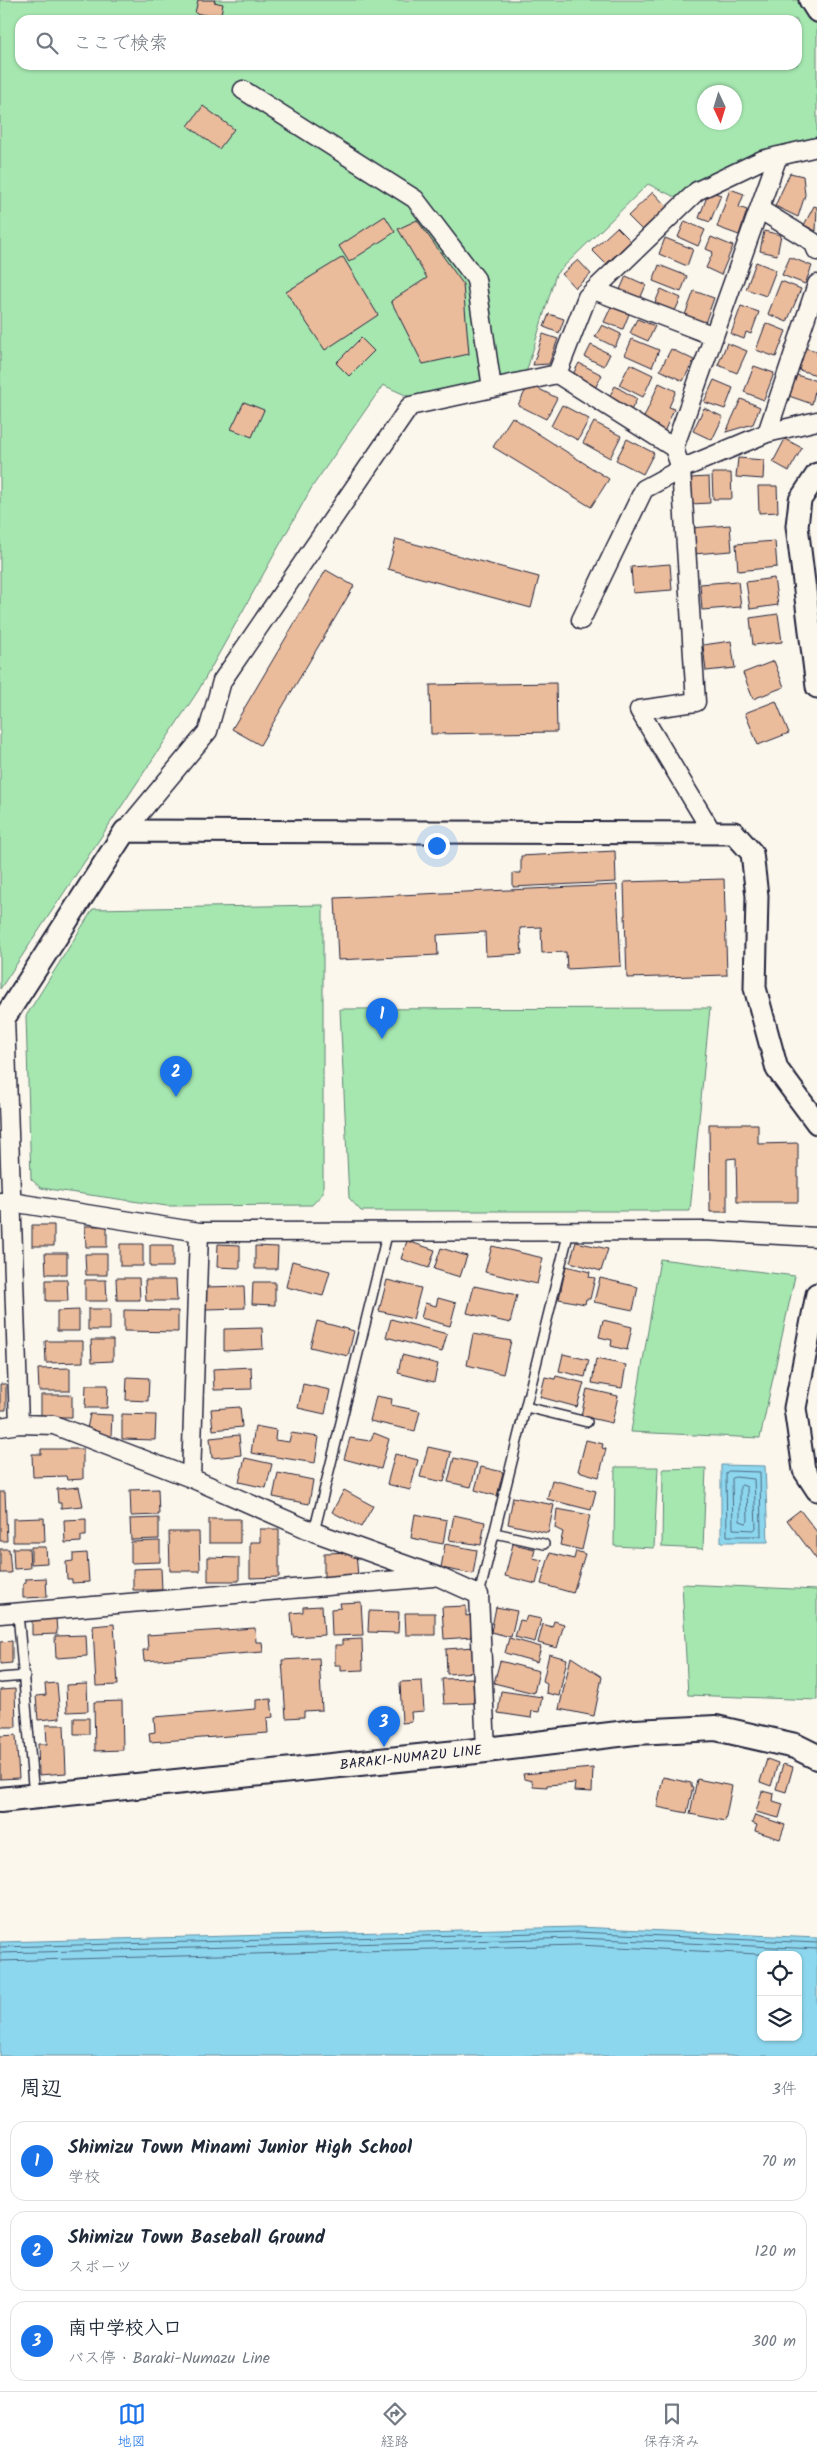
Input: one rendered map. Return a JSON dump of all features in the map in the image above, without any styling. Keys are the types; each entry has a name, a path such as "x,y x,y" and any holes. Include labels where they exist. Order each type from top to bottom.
{"main road":[{"name":"BARAKI-NUMAZU LINE","path":"0,1800 486,1750 635,1732 716,1728 795,1746 817,1757"}],"street":[{"path":"810,0 817,11"},
{"path":"243,90 415,199 476,279 492,388"},
{"path":"558,374 587,297 697,191 762,160 817,147"},
{"path":"712,832 639,710 696,702 681,469 674,448 778,156"},
{"path":"759,210 814,242 817,251"},
{"path":"767,433 817,284"},
{"path":"594,290 714,336"},
{"path":"19,1424 6,1202 2,1017 125,831 208,731 222,680 410,406 558,374 674,448"},
{"path":"580,620 644,489 681,469 767,433 817,422"},
{"path":"817,474 800,500 797,526 817,687"},
{"path":"125,831 734,833 752,853 757,896 755,988 777,1069 817,1123"},
{"path":"6,1202 198,1232 705,1231 817,1237"},
{"path":"191,1478 198,1232"},
{"path":"817,1294 795,1408 804,1470 817,1490"},
{"path":"0,1427 19,1424 54,1425 191,1478 314,1532 439,1577 479,1594 486,1750"},
{"path":"0,1614 439,1577"}],"lane":[{"path":"314,1532 388,1231"},
{"path":"479,1594 569,1231"},
{"path":"526,1407 588,1422"},
{"path":"495,1533 544,1544"},
{"path":"18,1613 34,1796"},
{"path":"0,1678 25,1676"}],"green space":[{"path":"0,0 817,0 817,143 677,198 648,184 556,274 525,376 412,398 383,385 312,487 198,691 0,989"},
{"path":"323,905 323,1193 312,1205 167,1206 41,1188 31,1179 26,1016 93,909"},
{"path":"710,1008 690,1211 361,1211 349,1198 340,1009"},
{"path":"660,1259 795,1276 760,1438 631,1432"},
{"path":"615,1467 658,1467 654,1548 614,1546"},
{"path":"706,1468 703,1549 662,1547 663,1469"},
{"path":"682,1584 817,1590 817,1700 688,1695"}],"water":[{"path":"721,1465 765,1466 768,1542 721,1542"},
{"path":"578,1927 817,1938 817,2056 0,2056 0,1942"}],"building":[{"path":"198,0 215,0 214,2 223,4 221,15 195,13"},
{"path":"203,106 234,129 219,149 188,126"},
{"path":"790,173 803,176 805,195 798,217 775,206"},
{"path":"730,189 744,194 739,207 747,210 739,235 717,227"},
{"path":"709,191 721,195 710,222 699,218"},
{"path":"653,192 667,207 642,230 628,216"},
{"path":"814,206 817,207 816,231 804,225"},
{"path":"385,216 395,232 349,262 339,246"},
{"path":"417,220 463,284 469,354 423,364 391,301 427,278 398,229"},
{"path":"685,221 705,230 698,246 678,237"},
{"path":"617,227 631,241 606,264 592,250"},
{"path":"764,231 781,235 777,255 760,251"},
{"path":"711,237 733,246 721,275 706,268 713,252 706,249"},
{"path":"665,238 693,249 687,266 659,254"},
{"path":"343,257 378,315 325,350 286,292"},
{"path":"790,257 812,266 805,284 782,275"},
{"path":"578,260 591,274 575,288 562,274"},
{"path":"756,262 776,270 766,296 746,289"},
{"path":"659,265 687,276 681,292 653,281"},
{"path":"626,276 646,285 639,301 619,292"},
{"path":"781,281 801,289 787,322 768,314"},
{"path":"661,289 681,298 674,313 654,305"},
{"path":"694,291 714,298 705,323 685,315"},
{"path":"741,306 759,312 751,334 746,332 744,339 731,334"},
{"path":"611,307 629,314 623,329 604,322"},
{"path":"549,314 564,319 559,333 544,327"},
{"path":"637,319 655,326 648,341 630,333"},
{"path":"766,323 786,331 776,357 756,350"},
{"path":"602,325 621,334 615,347 595,337"},
{"path":"543,334 558,339 549,364 533,365"},
{"path":"361,338 374,351 349,376 336,363"},
{"path":"632,339 659,350 652,367 625,355"},
{"path":"727,343 747,351 737,373 718,365"},
{"path":"591,345 610,354 604,366 585,357"},
{"path":"805,348 817,351 817,375 799,370"},
{"path":"671,349 694,360 683,381 660,370"},
{"path":"579,363 602,375 595,388 572,376"},
{"path":"630,364 653,375 643,397 619,385"},
{"path":"754,366 774,373 764,400 744,392"},
{"path":"796,375 817,381 812,404 789,396"},
{"path":"714,380 733,388 725,409 704,402"},
{"path":"659,383 676,391 669,407 674,409 664,432 642,422"},
{"path":"529,384 557,398 546,419 518,405"},
{"path":"615,386 637,399 630,412 608,399"},
{"path":"741,399 760,407 753,424 726,432"},
{"path":"244,402 264,410 252,437 231,429"},
{"path":"562,405 589,419 578,440 551,426"},
{"path":"704,408 723,417 712,440 693,431"},
{"path":"512,417 609,479 591,507 493,447"},
{"path":"594,422 621,436 610,458 583,443"},
{"path":"627,439 654,453 643,474 616,460"},
{"path":"785,439 802,448 789,471 773,462"},
{"path":"738,458 764,460 763,479 736,477"},
{"path":"712,473 731,473 732,499 713,499"},
{"path":"709,477 710,503 691,504 690,478"},
{"path":"758,486 777,486 778,512 759,513"},
{"path":"730,525 732,551 693,554 691,528"},
{"path":"396,539 539,577 531,608 388,569"},
{"path":"775,541 777,567 738,571 736,544"},
{"path":"670,564 672,590 633,593 631,567"},
{"path":"326,570 354,586 260,745 232,729"},
{"path":"774,578 778,605 750,609 746,582"},
{"path":"738,581 741,607 702,610 700,584"},
{"path":"778,614 782,642 753,645 750,618"},
{"path":"731,641 735,668 706,671 703,645"},
{"path":"774,661 784,687 753,699 743,673"},
{"path":"556,683 557,732 431,734 430,685"},
{"path":"776,701 789,733 758,745 745,713"},
{"path":"615,851 616,882 513,887 513,873 521,873 521,856"},
{"path":"724,879 727,975 627,978 624,882"},
{"path":"617,885 621,966 567,969 566,952 542,953 541,927 520,928 522,954 486,956 485,932 437,935 438,955 338,960 335,898"},
{"path":"709,1124 758,1124 758,1144 798,1143 798,1202 737,1202 736,1158 727,1159 727,1212 710,1212"},
{"path":"32,1225 54,1225 54,1246 32,1246"},
{"path":"85,1226 107,1226 107,1247 86,1247"},
{"path":"407,1241 435,1250 429,1268 401,1259"},
{"path":"576,1242 608,1249 601,1271 570,1262"},
{"path":"120,1244 143,1244 143,1266 120,1266"},
{"path":"218,1244 240,1245 240,1268 217,1267"},
{"path":"150,1245 173,1245 173,1267 150,1267"},
{"path":"255,1246 278,1247 277,1269 255,1269"},
{"path":"492,1246 543,1258 537,1284 485,1272"},
{"path":"441,1248 467,1256 460,1277 434,1269"},
{"path":"45,1253 67,1253 67,1274 46,1274"},
{"path":"85,1254 107,1254 107,1275 86,1275"},
{"path":"292,1261 330,1271 323,1296 286,1287"},
{"path":"566,1266 590,1272 589,1277 595,1278 590,1299 586,1299 585,1304 559,1299"},
{"path":"116,1278 139,1278 140,1300 117,1300"},
{"path":"600,1278 638,1287 633,1310 594,1302"},
{"path":"46,1280 67,1280 68,1301 46,1301"},
{"path":"85,1280 106,1280 107,1301 85,1301"},
{"path":"145,1280 176,1280 177,1301 146,1301"},
{"path":"387,1280 421,1288 413,1319 379,1311"},
{"path":"253,1282 275,1282 275,1305 252,1304"},
{"path":"244,1286 245,1308 206,1309 205,1287"},
{"path":"474,1286 517,1295 510,1323 467,1313"},
{"path":"438,1298 456,1303 450,1326 421,1318 425,1303 436,1306"},
{"path":"88,1309 110,1309 110,1330 88,1330"},
{"path":"79,1310 79,1331 57,1331 57,1311"},
{"path":"124,1310 178,1311 178,1332 124,1331"},
{"path":"391,1319 447,1334 442,1352 386,1337"},
{"path":"603,1320 632,1327 627,1350 611,1346 612,1340 599,1337"},
{"path":"317,1321 354,1331 348,1356 310,1347"},
{"path":"262,1328 263,1349 224,1351 224,1329"},
{"path":"473,1334 511,1341 503,1374 467,1365"},
{"path":"91,1340 113,1340 113,1361 92,1362"},
{"path":"45,1341 83,1341 83,1362 46,1363"},
{"path":"563,1354 589,1360 585,1377 559,1371"},
{"path":"402,1355 438,1364 434,1382 398,1373"},
{"path":"596,1359 626,1365 622,1388 592,1383"},
{"path":"251,1367 252,1389 214,1390 213,1369"},
{"path":"70,1368 70,1391 39,1391 38,1369"},
{"path":"556,1376 584,1383 577,1407 540,1397 545,1377 555,1379"},
{"path":"127,1377 149,1378 148,1401 126,1400"},
{"path":"0,1384 6,1384 6,1410 0,1410"},
{"path":"303,1384 330,1390 325,1414 298,1408"},
{"path":"86,1385 108,1385 107,1408 85,1408"},
{"path":"587,1389 618,1396 612,1423 581,1416"},
{"path":"41,1395 72,1395 72,1417 41,1417"},
{"path":"376,1396 392,1399 391,1405 420,1411 415,1431 370,1421"},
{"path":"240,1407 242,1427 213,1430 211,1409"},
{"path":"90,1414 112,1415 111,1437 87,1429"},
{"path":"122,1414 156,1415 155,1440 122,1439"},
{"path":"255,1426 276,1430 275,1440 289,1442 291,1433 319,1437 315,1463 251,1453"},
{"path":"374,1433 389,1439 381,1469 344,1459 350,1438 370,1441"},
{"path":"239,1435 241,1455 212,1458 210,1438"},
{"path":"586,1440 603,1444 602,1448 606,1449 599,1477 578,1471"},
{"path":"428,1447 451,1452 444,1482 420,1477"},
{"path":"41,1449 83,1449 83,1479 67,1480 66,1476 33,1477 32,1454 41,1454"},
{"path":"395,1454 418,1460 410,1490 387,1484"},
{"path":"245,1458 272,1464 266,1488 239,1482"},
{"path":"454,1458 477,1463 471,1487 448,1482"},
{"path":"481,1467 503,1472 497,1496 475,1490"},
{"path":"278,1473 313,1480 309,1504 273,1497"},
{"path":"552,1480 596,1491 591,1510 547,1499"},
{"path":"79,1487 83,1506 61,1508 61,1503 58,1503 57,1489"},
{"path":"158,1489 159,1515 131,1516 130,1490"},
{"path":"344,1490 373,1506 361,1527 332,1512"},
{"path":"0,1492 5,1492 7,1541 0,1541"},
{"path":"513,1497 554,1505 548,1533 508,1524"},
{"path":"557,1509 590,1515 582,1550 560,1545 563,1532 555,1528"},
{"path":"800,1510 817,1532 817,1560 787,1520"},
{"path":"415,1514 447,1520 443,1544 411,1538"},
{"path":"454,1515 485,1522 481,1545 449,1540"},
{"path":"44,1518 45,1542 13,1542 13,1519"},
{"path":"159,1518 159,1539 131,1540 130,1519"},
{"path":"86,1519 86,1536 81,1536 81,1542 65,1543 64,1520"},
{"path":"209,1519 240,1519 240,1543 209,1543"},
{"path":"260,1529 279,1529 279,1577 250,1578 250,1542 260,1542"},
{"path":"169,1532 199,1532 200,1571 170,1571"},
{"path":"160,1541 160,1562 131,1563 131,1542"},
{"path":"445,1544 477,1550 473,1574 441,1568"},
{"path":"513,1544 535,1549 533,1558 542,1560 536,1584 505,1576"},
{"path":"31,1547 46,1547 47,1563 31,1564"},
{"path":"13,1548 29,1548 30,1568 14,1569"},
{"path":"0,1549 9,1549 11,1573 0,1573"},
{"path":"576,1551 585,1554 573,1593 541,1584 550,1553 574,1559"},
{"path":"356,1552 358,1577 324,1578 324,1553"},
{"path":"87,1553 89,1582 72,1583 72,1579 67,1579 66,1562 73,1561 73,1554"},
{"path":"208,1557 239,1558 239,1581 208,1581"},
{"path":"161,1568 162,1590 133,1590 133,1569"},
{"path":"46,1578 47,1597 23,1598 23,1584 26,1583 26,1579"},
{"path":"361,1602 363,1635 332,1636 331,1609 341,1608 340,1603"},
{"path":"322,1606 324,1635 293,1637 291,1613 303,1612 303,1607"},
{"path":"466,1606 466,1616 472,1615 471,1637 444,1639 442,1607"},
{"path":"496,1607 517,1611 511,1637 491,1632"},
{"path":"369,1611 399,1612 398,1633 368,1632"},
{"path":"405,1613 435,1613 435,1635 406,1635"},
{"path":"527,1616 541,1619 535,1642 515,1637 520,1620 525,1621"},
{"path":"56,1617 57,1634 32,1635 32,1618"},
{"path":"554,1621 564,1624 557,1648 538,1643 543,1624 552,1627"},
{"path":"114,1624 118,1685 96,1686 93,1626"},
{"path":"255,1628 256,1642 262,1642 263,1652 144,1661 143,1650 148,1650 147,1635"},
{"path":"86,1635 87,1656 56,1658 55,1636"},
{"path":"509,1638 541,1647 537,1662 505,1653"},
{"path":"362,1639 363,1670 341,1671 341,1665 335,1665 335,1645 342,1645 342,1640"},
{"path":"12,1641 12,1663 0,1664 0,1642"},
{"path":"474,1647 476,1672 447,1674 446,1649"},
{"path":"549,1654 567,1659 559,1696 546,1693 547,1683 543,1681"},
{"path":"571,1657 602,1677 594,1716 559,1709"},
{"path":"319,1658 322,1710 304,1711 304,1717 286,1718 282,1660"},
{"path":"500,1661 539,1671 534,1693 494,1683"},
{"path":"473,1678 474,1703 444,1704 442,1679"},
{"path":"422,1681 424,1711 411,1712 412,1722 402,1723 400,1682"},
{"path":"57,1683 60,1718 38,1720 36,1696 46,1695 45,1684"},
{"path":"87,1684 88,1711 67,1712 66,1685"},
{"path":"15,1689 16,1727 0,1727 0,1690"},
{"path":"501,1691 542,1697 539,1712 532,1711 531,1718 498,1713"},
{"path":"271,1699 273,1717 267,1718 268,1733 150,1742 149,1733 155,1732 154,1717 256,1709 256,1700"},
{"path":"122,1701 123,1750 95,1751 94,1702"},
{"path":"74,1718 89,1718 89,1734 74,1734"},
{"path":"46,1725 64,1725 66,1773 39,1775 38,1744 47,1744"},
{"path":"16,1735 19,1778 0,1779 0,1736"},
{"path":"767,1759 778,1763 771,1786 760,1782"},
{"path":"783,1764 793,1767 786,1792 776,1789"},
{"path":"593,1768 592,1792 574,1791 575,1783 547,1785 547,1787 533,1786 532,1781 524,1779 523,1774"},
{"path":"663,1777 691,1783 693,1787 687,1813 657,1807"},
{"path":"697,1779 732,1786 725,1821 690,1814"},
{"path":"762,1791 774,1794 773,1801 783,1804 779,1818 756,1812"},
{"path":"755,1815 785,1825 780,1839 755,1831 757,1825 752,1823"}],"place":[{"name":"Shimizu Town Minami Junior High School","path":"382,1039"},
{"name":"Shimizu Town Baseball Ground","path":"176,1097"},
{"name":"南中学校入口","path":"384,1747"}]}
